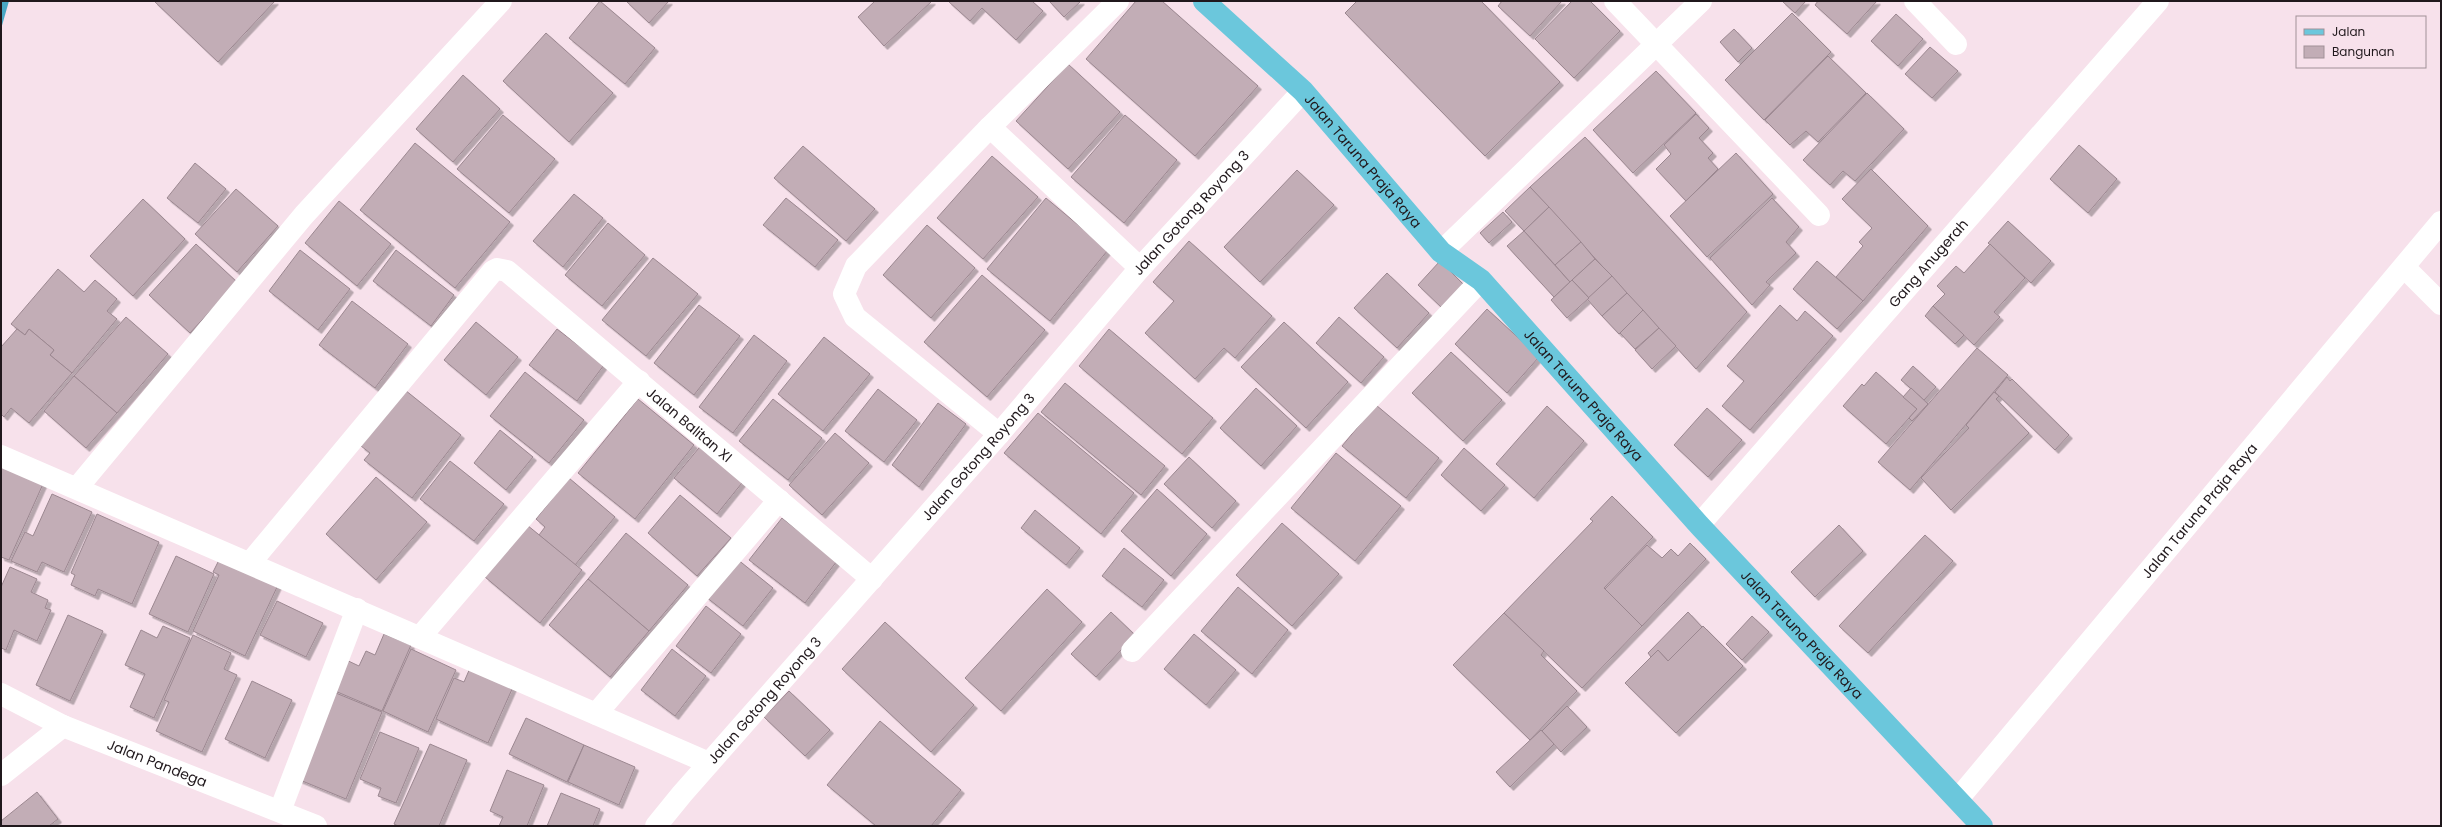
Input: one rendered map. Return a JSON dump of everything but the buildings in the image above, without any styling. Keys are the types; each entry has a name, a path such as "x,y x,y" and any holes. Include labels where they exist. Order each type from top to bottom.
{"main road":[{"name":"Jalan Taruna Praja Raya","path":"1204,1 1303,91 1441,252 1481,280 1699,525 1982,826"}],"street":[{"path":"77,488 304,215 501,1"},
{"path":"999,434 856,317 844,294 856,266 990,127 1118,1"},
{"path":"1615,1 1819,215"},
{"path":"1441,252 1701,1"},
{"path":"1916,1 1956,44"},
{"name":"Gang Anugerah","path":"1699,525 2158,1"},
{"name":"Jalan Gotong Royong 3","path":"656,826 709,763 999,434 1140,268 1303,91"},
{"path":"990,127 1140,268"},
{"name":"Jalan Taruna Praja Raya","path":"1958,799 2441,222"},
{"path":"2404,267 2441,304"},
{"name":"Jalan Balitan XI","path":"250,563 493,271 501,269 507,272 872,578"},
{"path":"1132,651 1481,280"},
{"path":"420,637 639,382"},
{"path":"1,456 357,609 709,763"},
{"path":"596,714 779,500"},
{"path":"280,811 357,609"},
{"name":"Jalan Pandega","path":"1,694 63,726 316,826"},
{"path":"1,775 63,726"}],"water":[{"path":"1,1 9,1 1,29"}]}
